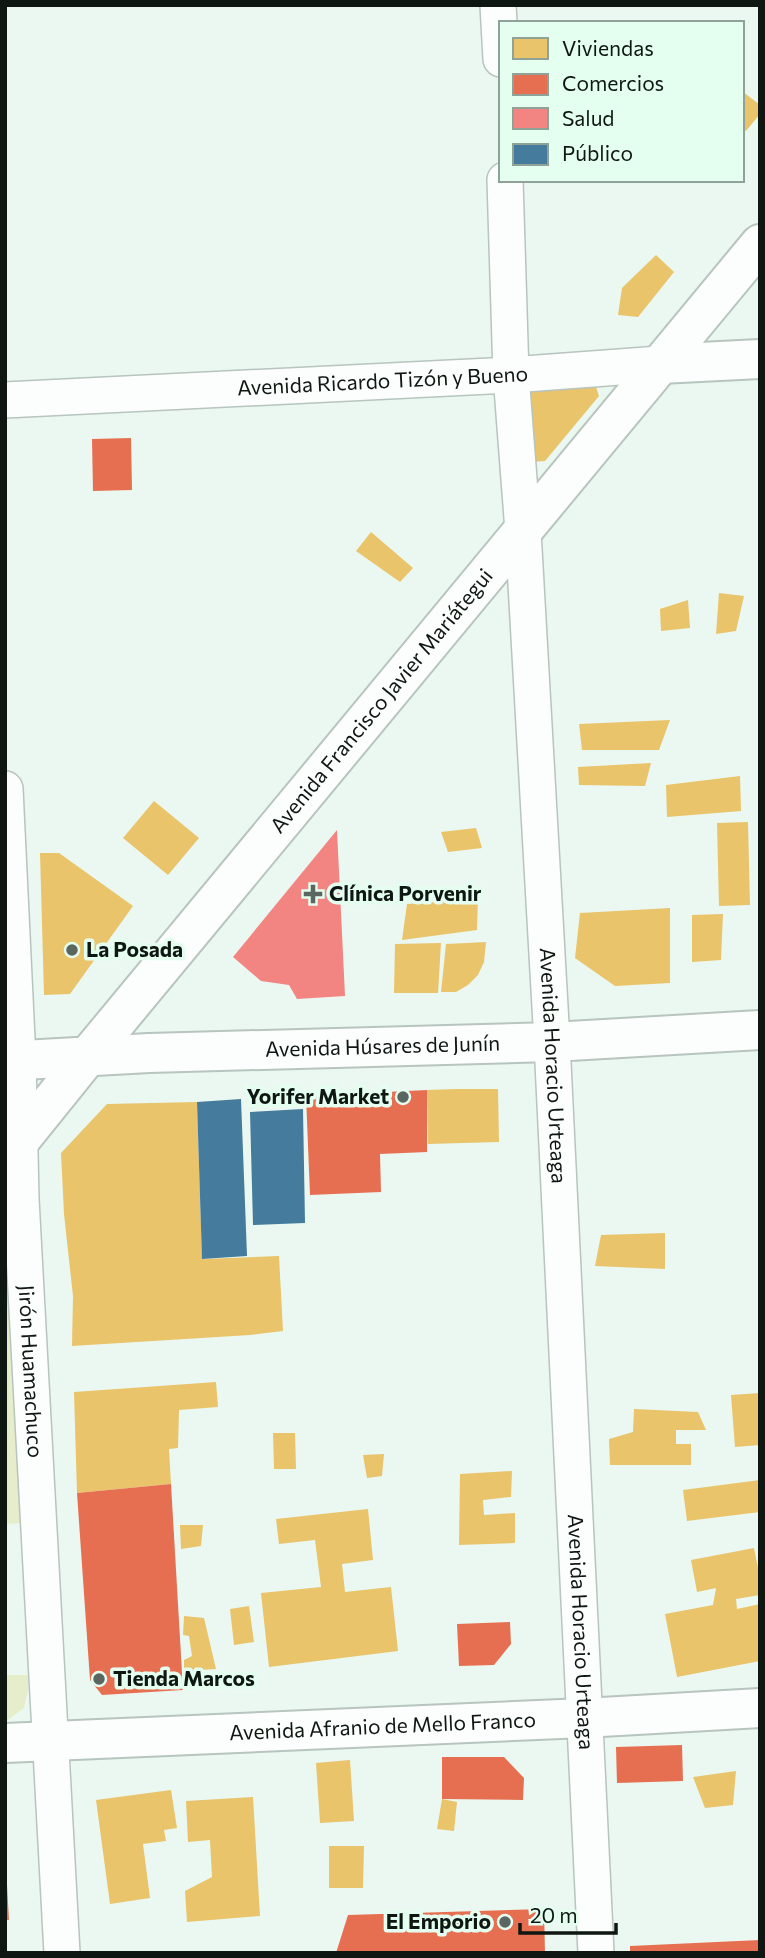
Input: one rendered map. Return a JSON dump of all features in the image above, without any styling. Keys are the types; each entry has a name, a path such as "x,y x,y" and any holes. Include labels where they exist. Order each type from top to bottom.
{"street":[{"path":"498,5 499,23"},
{"name":"Avenida Horacio Urteaga","path":"505,182 511,375 523,531 552,1042 596,1953"},
{"name":"Avenida Francisco Javier Mariátegui","path":"12,1150 760,244"},
{"name":"Avenida Ricardo Tizón y Bueno","path":"5,400 511,375 760,359"},
{"name":"Jirón Huamachuco","path":"5,789 12,1150 62,1953"},
{"name":"Avenida Húsares de Junín","path":"12,1060 552,1042 760,1030"},
{"name":"Avenida Afranio de Mello Franco","path":"5,1744 760,1708"}],"green space":[{"path":"5,1282 8,1282 21,1523 5,1524"},
{"path":"5,1675 28,1675 28,1690 24,1708 5,1722"}],"building: Viviendas":[{"path":"744,93 760,105 760,114 746,131"},
{"path":"656,255 674,272 638,317 618,315 622,288"},
{"path":"596,387 599,396 545,461 532,462 529,391"},
{"path":"371,532 413,568 400,582 356,551"},
{"path":"719,593 744,596 736,631 716,634"},
{"path":"688,600 690,628 661,631 660,609"},
{"path":"670,720 659,750 582,750 579,724"},
{"path":"651,763 645,786 579,785 578,767"},
{"path":"740,776 741,811 667,817 666,785"},
{"path":"154,801 199,838 168,875 123,838"},
{"path":"748,822 750,905 719,906 717,823"},
{"path":"476,828 482,848 448,852 441,832"},
{"name":"La Posada","path":"40,853 59,853 133,906 70,994 44,995"},
{"path":"478,899 477,930 402,940 407,904"},
{"path":"670,908 670,983 615,986 575,958 580,913"},
{"path":"723,914 721,960 692,962 692,915"},
{"path":"486,942 484,962 478,975 456,992 441,992 446,944"},
{"path":"441,943 438,993 394,993 395,944"},
{"path":"498,1089 499,1142 428,1144 427,1090"},
{"path":"197,1102 202,1259 279,1256 283,1331 72,1346 73,1296 64,1214 61,1153 107,1104"},
{"path":"665,1233 665,1269 595,1266 601,1235"},
{"path":"216,1382 218,1407 179,1410 178,1448 169,1449 171,1484 77,1493 74,1392"},
{"path":"760,1393 760,1445 735,1447 731,1395"},
{"path":"634,1409 698,1412 706,1430 676,1430 676,1444 691,1444 691,1465 610,1465 609,1439 633,1432"},
{"path":"273,1433 295,1433 296,1469 274,1469"},
{"path":"384,1454 382,1476 367,1478 363,1455"},
{"path":"512,1471 511,1497 483,1500 484,1515 515,1513 515,1543 459,1545 460,1474"},
{"path":"760,1480 760,1512 687,1521 683,1490"},
{"path":"368,1509 373,1560 342,1564 345,1592 391,1587 398,1651 269,1667 261,1593 321,1587 315,1540 279,1544 276,1519"},
{"path":"180,1525 203,1525 201,1546 181,1549"},
{"path":"754,1548 760,1578 760,1595 736,1599 737,1609 760,1604 760,1661 677,1677 665,1614 713,1605 716,1588 697,1592 691,1560"},
{"path":"249,1606 254,1642 234,1645 230,1609"},
{"path":"184,1616 204,1618 216,1669 184,1671 184,1660 192,1656 189,1636 183,1635"},
{"path":"350,1760 354,1821 320,1823 316,1763"},
{"path":"736,1771 733,1805 705,1808 693,1777"},
{"path":"171,1790 177,1828 164,1830 166,1841 143,1844 150,1898 110,1904 96,1800"},
{"path":"253,1797 260,1916 187,1922 185,1891 212,1877 210,1840 188,1842 186,1801"},
{"path":"442,1799 457,1802 454,1831 437,1829"},
{"path":"329,1846 364,1846 363,1888 329,1888"}],"building: Comercios":[{"path":"131,438 132,490 93,491 92,439"},
{"path":"427,1090 427,1152 380,1154 381,1192 310,1195 306,1096"},
{"path":"171,1484 183,1690 102,1695 90,1680 77,1493"},
{"path":"510,1622 511,1644 494,1665 459,1666 457,1624"},
{"path":"682,1745 683,1781 617,1783 616,1747"},
{"path":"442,1757 504,1757 524,1778 523,1800 442,1799"},
{"path":"7,1885 9,1920 5,1920"},
{"path":"544,1909 545,1953 336,1953 348,1915"},
{"path":"760,1940 760,1953 630,1953 630,1946"}],"building: Salud":[{"name":"Clínica Porvenir","path":"337,830 345,996 297,999 289,985 261,981 233,957"}],"building: Público":[{"path":"241,1099 247,1256 202,1259 197,1102"},
{"path":"303,1109 305,1223 253,1225 250,1112"}],"place":[{"name":"Clínica Porvenir","path":"313,894"},
{"name":"La Posada","path":"72,950"},
{"name":"Yorifer Market","path":"403,1097"},
{"name":"Tienda Marcos","path":"99,1679"},
{"name":"El Emporio","path":"505,1922"}]}
